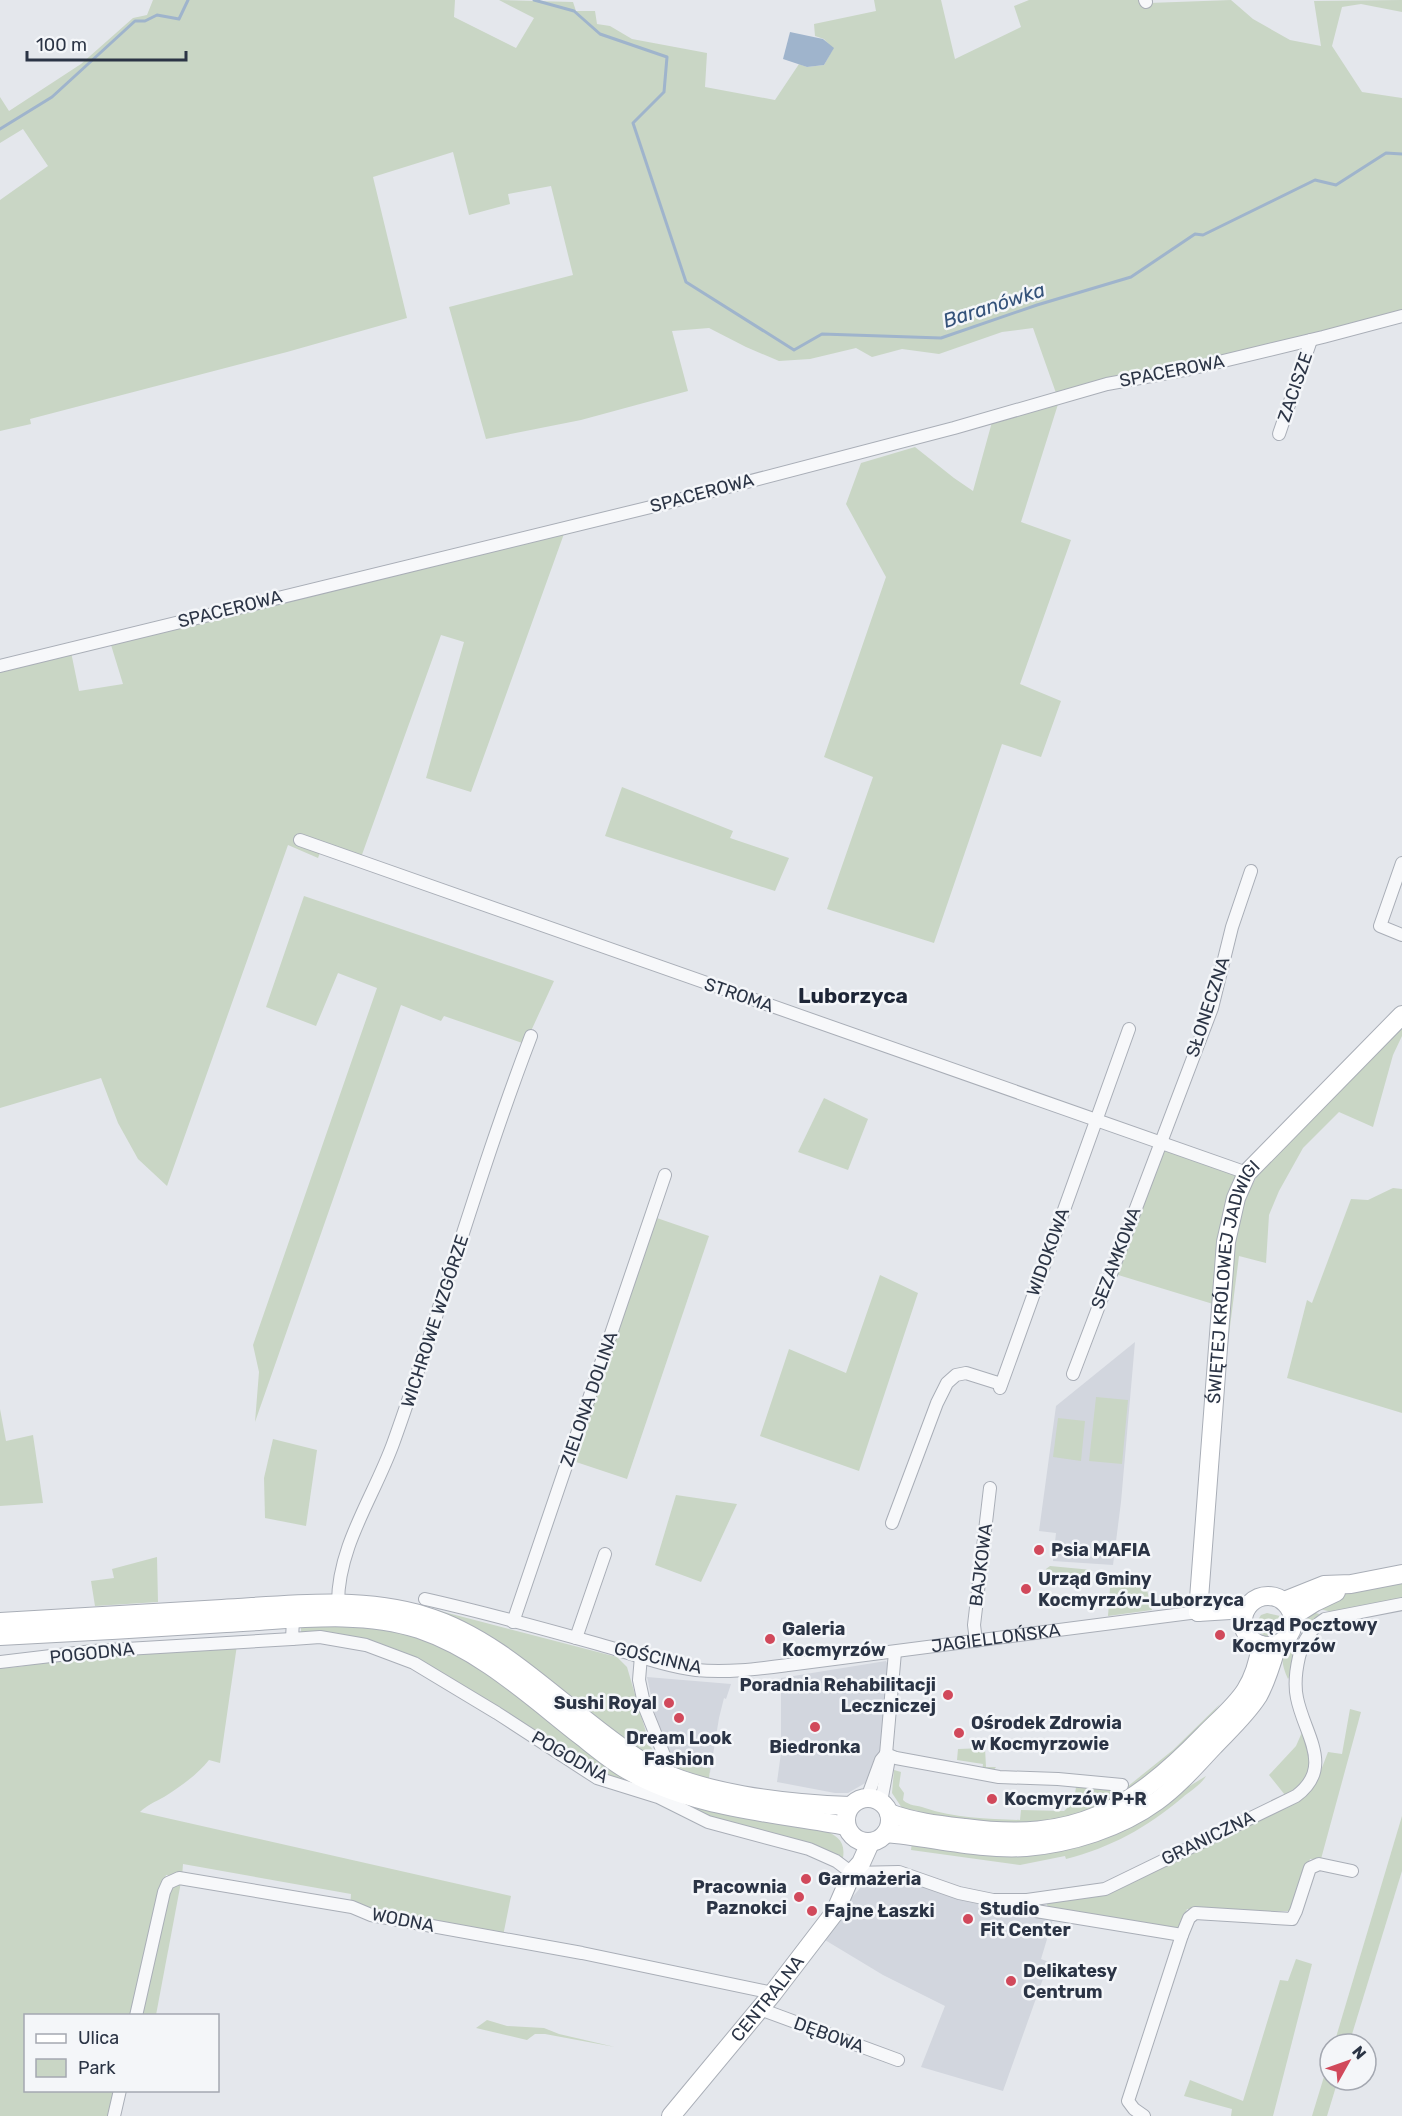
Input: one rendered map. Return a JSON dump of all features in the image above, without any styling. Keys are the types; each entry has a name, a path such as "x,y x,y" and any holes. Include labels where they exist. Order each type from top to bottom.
{"main road":[{"name":"ŚWIĘTEJ KRÓLOWEJ JADWIGI","path":"1198,1612 1226,1242 1236,1198 1247,1173 1402,1015"},
{"path":"1289,1608 1350,1584 1402,1574"},
{"path":"0,1636 338,1603 388,1606 426,1616 479,1641 506,1659 611,1741 645,1764 676,1777 712,1788 760,1797 824,1805 872,1805 951,1827 991,1832 1029,1833 1062,1828 1110,1811 1150,1787 1240,1700 1252,1683 1258,1663 1269,1645 1290,1635 1294,1624 1289,1608 1273,1596 1267,1595 1255,1599 1245,1617 1249,1638 1269,1645"},
{"name":"JAGIELLOŃSKA","path":"1198,1612 1245,1617"},
{"path":"0,1622 340,1618 398,1623 465,1648 622,1767 683,1796 864,1835 993,1847 1055,1844 1089,1835 1116,1824 1157,1801 1186,1775 1247,1711 1266,1681 1269,1645"},
{"path":"864,1835 846,1813 872,1805"},
{"path":"864,1835 890,1822 872,1805"},
{"name":"CENTRALNA","path":"671,2116 773,1993 835,1912 852,1873 851,1859 864,1835"}],"street":[{"name":"SPACEROWA","path":"0,666 659,505 954,428 1107,384 1190,369 1402,316"},
{"name":"ZACISZE","path":"1279,434 1311,340"},
{"name":"STROMA","path":"300,840 1247,1173"},
{"path":"1402,863 1380,926 1402,935"},
{"name":"SŁONECZNA","path":"1160,1142 1212,1008 1232,927 1251,871"},
{"name":"WIDOKOWA","path":"892,1523 937,1403 947,1383 956,1375 966,1372 1000,1386 1129,1029"},
{"name":"WICHROWE WZGÓRZE","path":"338,1603 338,1588 348,1545 392,1448 431,1337 504,1110 531,1036"},
{"name":"SEZAMKOWA","path":"1073,1374 1160,1142"},
{"name":"ZIELONA DOLINA","path":"513,1622 665,1175"},
{"name":"BAJKOWA","path":"976,1641 974,1625 990,1488"},
{"path":"576,1638 605,1554"},
{"name":"GOŚCINNA","path":"425,1599 693,1669 732,1671 895,1652"},
{"name":"GRANICZNA","path":"852,1873 899,1872 970,1896 993,1900 1027,1900 1105,1889 1292,1798 1302,1792 1312,1778 1316,1758 1297,1698 1295,1672 1302,1648 1313,1626 1325,1619 1402,1604"},
{"name":"JAGIELLOŃSKA","path":"895,1652 1198,1612"},
{"path":"292,1619 292,1639"},
{"name":"POGODNA","path":"0,1662 93,1652 320,1637 366,1645 414,1663 497,1713 597,1778 658,1797 708,1822 810,1849 836,1861 852,1873"},
{"path":"872,1805 888,1764 886,1754 895,1652"},
{"path":"641,1656 639,1680 645,1708 664,1755"},
{"path":"886,1754 896,1758 999,1777 1058,1779 1122,1785"},
{"path":"1144,2116 1128,2101 1189,1918 1196,1913 1292,1919 1310,1868 1319,1864 1352,1871"},
{"name":"WODNA","path":"136,2014 164,1892 168,1883 178,1878 352,1907 371,1915 582,1953 773,1993"},
{"path":"1027,1900 1036,1911 1182,1935"},
{"name":"DĘBOWA","path":"760,2009 898,2060"},
{"path":"114,2116 120,2092"}],"shaded area":[{"path":"1135,1342 1113,1565 1053,1561 1056,1533 1039,1531 1056,1406"},
{"path":"886,1661 888,1665 881,1749 867,1782 848,1793 835,1793 777,1782 781,1753 781,1678"},
{"path":"647,1677 731,1684 726,1699 724,1698 719,1718 710,1773 673,1761 657,1724"},
{"path":"890,1877 990,1905 1054,1916 1041,1959 1049,1962 1003,2091 921,2067 945,2006 883,1975 825,1940 848,1902 869,1878"}],"green space":[{"path":"153,0 455,0 454,17 516,48 534,18 499,0 573,2 576,11 595,11 597,24 610,26 632,39 707,53 705,87 775,100 799,64 807,67 824,65 833,49 824,39 815,36 814,24 876,11 874,0 941,0 955,59 1021,27 1014,6 1029,0 1141,0 1149,3 1231,0 1253,19 1290,40 1321,46 1314,1 1402,0 1402,12 1361,4 1342,7 1332,46 1362,92 1402,98 1402,311 1259,349 1056,393 1033,328 1002,332 939,354 902,349 872,357 856,348 810,359 779,361 709,328 672,331 688,391 581,420 486,439 449,307 573,275 551,186 508,194 510,204 469,215 453,152 373,177 407,318 30,419 31,424 0,431 0,200 48,166 23,129 0,143 0,97 9,111 81,64 133,18 147,15"},
{"path":"1059,401 1021,522 1071,540 1020,684 1061,701 1041,757 1002,744 934,943 827,909 873,777 824,757 886,577 846,504 861,463 915,447 973,491 992,422"},
{"path":"565,531 471,792 426,778 464,642 441,635 359,863 321,850 318,858 288,845 167,1186 138,1159 118,1123 101,1078 0,1108 0,669 71,652 79,691 123,684 111,645"},
{"path":"622,787 733,831 730,838 789,858 775,891 605,836"},
{"path":"304,896 554,981 525,1044 444,1016 441,1021 401,1005 255,1422 259,1372 253,1345 377,988 338,973 316,1026 266,1007"},
{"path":"1402,1025 1402,1036 1393,1055 1373,1127 1339,1112 1303,1148 1279,1191 1269,1215 1266,1263 1239,1256 1227,1350 1231,1253 1239,1210 1257,1176"},
{"path":"824,1098 868,1119 848,1170 798,1152"},
{"path":"1163,1149 1240,1175 1213,1304 1115,1274"},
{"path":"1393,1188 1402,1189 1402,1413 1287,1378 1307,1300 1312,1303 1351,1199 1368,1200"},
{"path":"654,1217 709,1236 627,1479 567,1459"},
{"path":"880,1275 918,1293 859,1471 760,1436 789,1349 846,1373"},
{"path":"1096,1397 1128,1400 1122,1464 1089,1461"},
{"path":"0,1409 6,1441 33,1435 43,1503 0,1506"},
{"path":"1058,1418 1085,1421 1081,1461 1053,1457"},
{"path":"273,1439 317,1450 306,1526 265,1518 264,1478"},
{"path":"676,1495 737,1504 701,1582 655,1565"},
{"path":"157,1557 158,1602 95,1606 91,1581 114,1578 112,1569"},
{"path":"1050,1566 1092,1570 1091,1577 1045,1575 1046,1569"},
{"path":"1145,1582 1152,1610 1108,1616 1110,1588"},
{"path":"1402,1582 1402,1599 1333,1612 1314,1608 1338,1595"},
{"path":"421,1606 617,1657 627,1667 650,1746 654,1752 695,1765 695,1767 710,1768 709,1779 657,1761"},
{"path":"1312,1612 1323,1615 1288,1679 1283,1656 1298,1641"},
{"path":"1267,1613 1280,1616 1279,1624 1267,1637 1258,1632 1256,1623 1261,1615"},
{"path":"301,1624 371,1627 416,1636 474,1662 653,1791 691,1806 821,1829 833,1834 840,1841 843,1850 842,1863 711,1820 598,1775 416,1662 301,1636"},
{"path":"237,1645 220,1763 209,1760 183,1784 140,1812 511,1896 503,1936 350,1909 351,1894 183,1864 182,1877 166,1875 133,2014 24,2014 24,2092 116,2092 111,2116 0,2116 0,1668 92,1654"},
{"path":"1220,1704 1207,1721 1142,1782 1110,1802 1058,1821 988,1824 919,1813 902,1808 892,1793 894,1770 901,1772 899,1786 904,1793 905,1802 947,1814 1020,1820 1021,1810 1064,1811 1074,1801 1076,1787 1122,1789 1127,1787 1173,1750"},
{"path":"1350,1709 1361,1712 1321,1859 1310,1859 1291,1911 1237,1912 1187,1909 1179,1931 1048,1907 1045,1900 1105,1892 1305,1797 1318,1778 1328,1752 1342,1754"},
{"path":"1303,1730 1310,1752 1311,1766 1303,1781 1285,1795 1269,1775 1296,1746"},
{"path":"985,1748 986,1767 996,1767 993,1771 982,1772 983,1764 957,1760 958,1749"},
{"path":"1206,1776 1169,1809 1142,1827 1098,1849 1066,1859 1065,1856 1020,1865 911,1850 912,1842 1019,1855 1175,1795"},
{"path":"1402,1816 1402,1871 1353,2032 1338,2032"},
{"path":"181,1882 156,2014 139,2014 169,1888"},
{"path":"1296,1959 1312,1964 1273,2116 1231,2116 1232,2109 1184,2096 1190,2080 1243,2101 1280,1980 1288,1981"},
{"path":"487,2020 507,2026 544,2028 559,2034 615,2047 545,2034 535,2034 527,2040 476,2028"},
{"path":"1319,2092 1334,2092 1327,2116 1312,2116"}],"water":[{"path":"790,32 823,39 834,48 824,65 807,67 783,59"}],"waterway":[{"name":"Baranówka","path":"0,129 52,97 135,21 145,21 157,15 179,19 188,0"},
{"name":"Baranówka","path":"534,0 574,11 600,34 667,57 664,92 633,123 686,282 794,350 822,334 941,338 1037,305 1131,277 1195,234 1203,235 1315,180 1336,185 1386,153 1402,154"}],"place":[{"name":"Psia MAFIA","path":"1039,1550"},
{"name":"Urząd Gminy Kocmyrzów-Luborzyca","path":"1026,1589"},
{"name":"Urząd Pocztowy Kocmyrzów","path":"1220,1635"},
{"name":"Galeria Kocmyrzów","path":"770,1639"},
{"name":"Poradnia Rehabilitacji Leczniczej","path":"948,1695"},
{"name":"Sushi Royal","path":"669,1703"},
{"name":"Dream Look Fashion","path":"679,1718"},
{"name":"Biedronka","path":"815,1727"},
{"name":"Ośrodek Zdrowia w Kocmyrzowie","path":"959,1733"},
{"name":"Kocmyrzów P+R","path":"992,1799"},
{"name":"Garmażeria","path":"806,1879"},
{"name":"Pracownia Paznokci","path":"799,1897"},
{"name":"Fajne Łaszki","path":"812,1911"},
{"name":"Studio Fit Center","path":"968,1919"},
{"name":"Delikatesy Centrum","path":"1011,1981"}],"district":[{"name":"Luborzyca","path":"853,995"}]}
